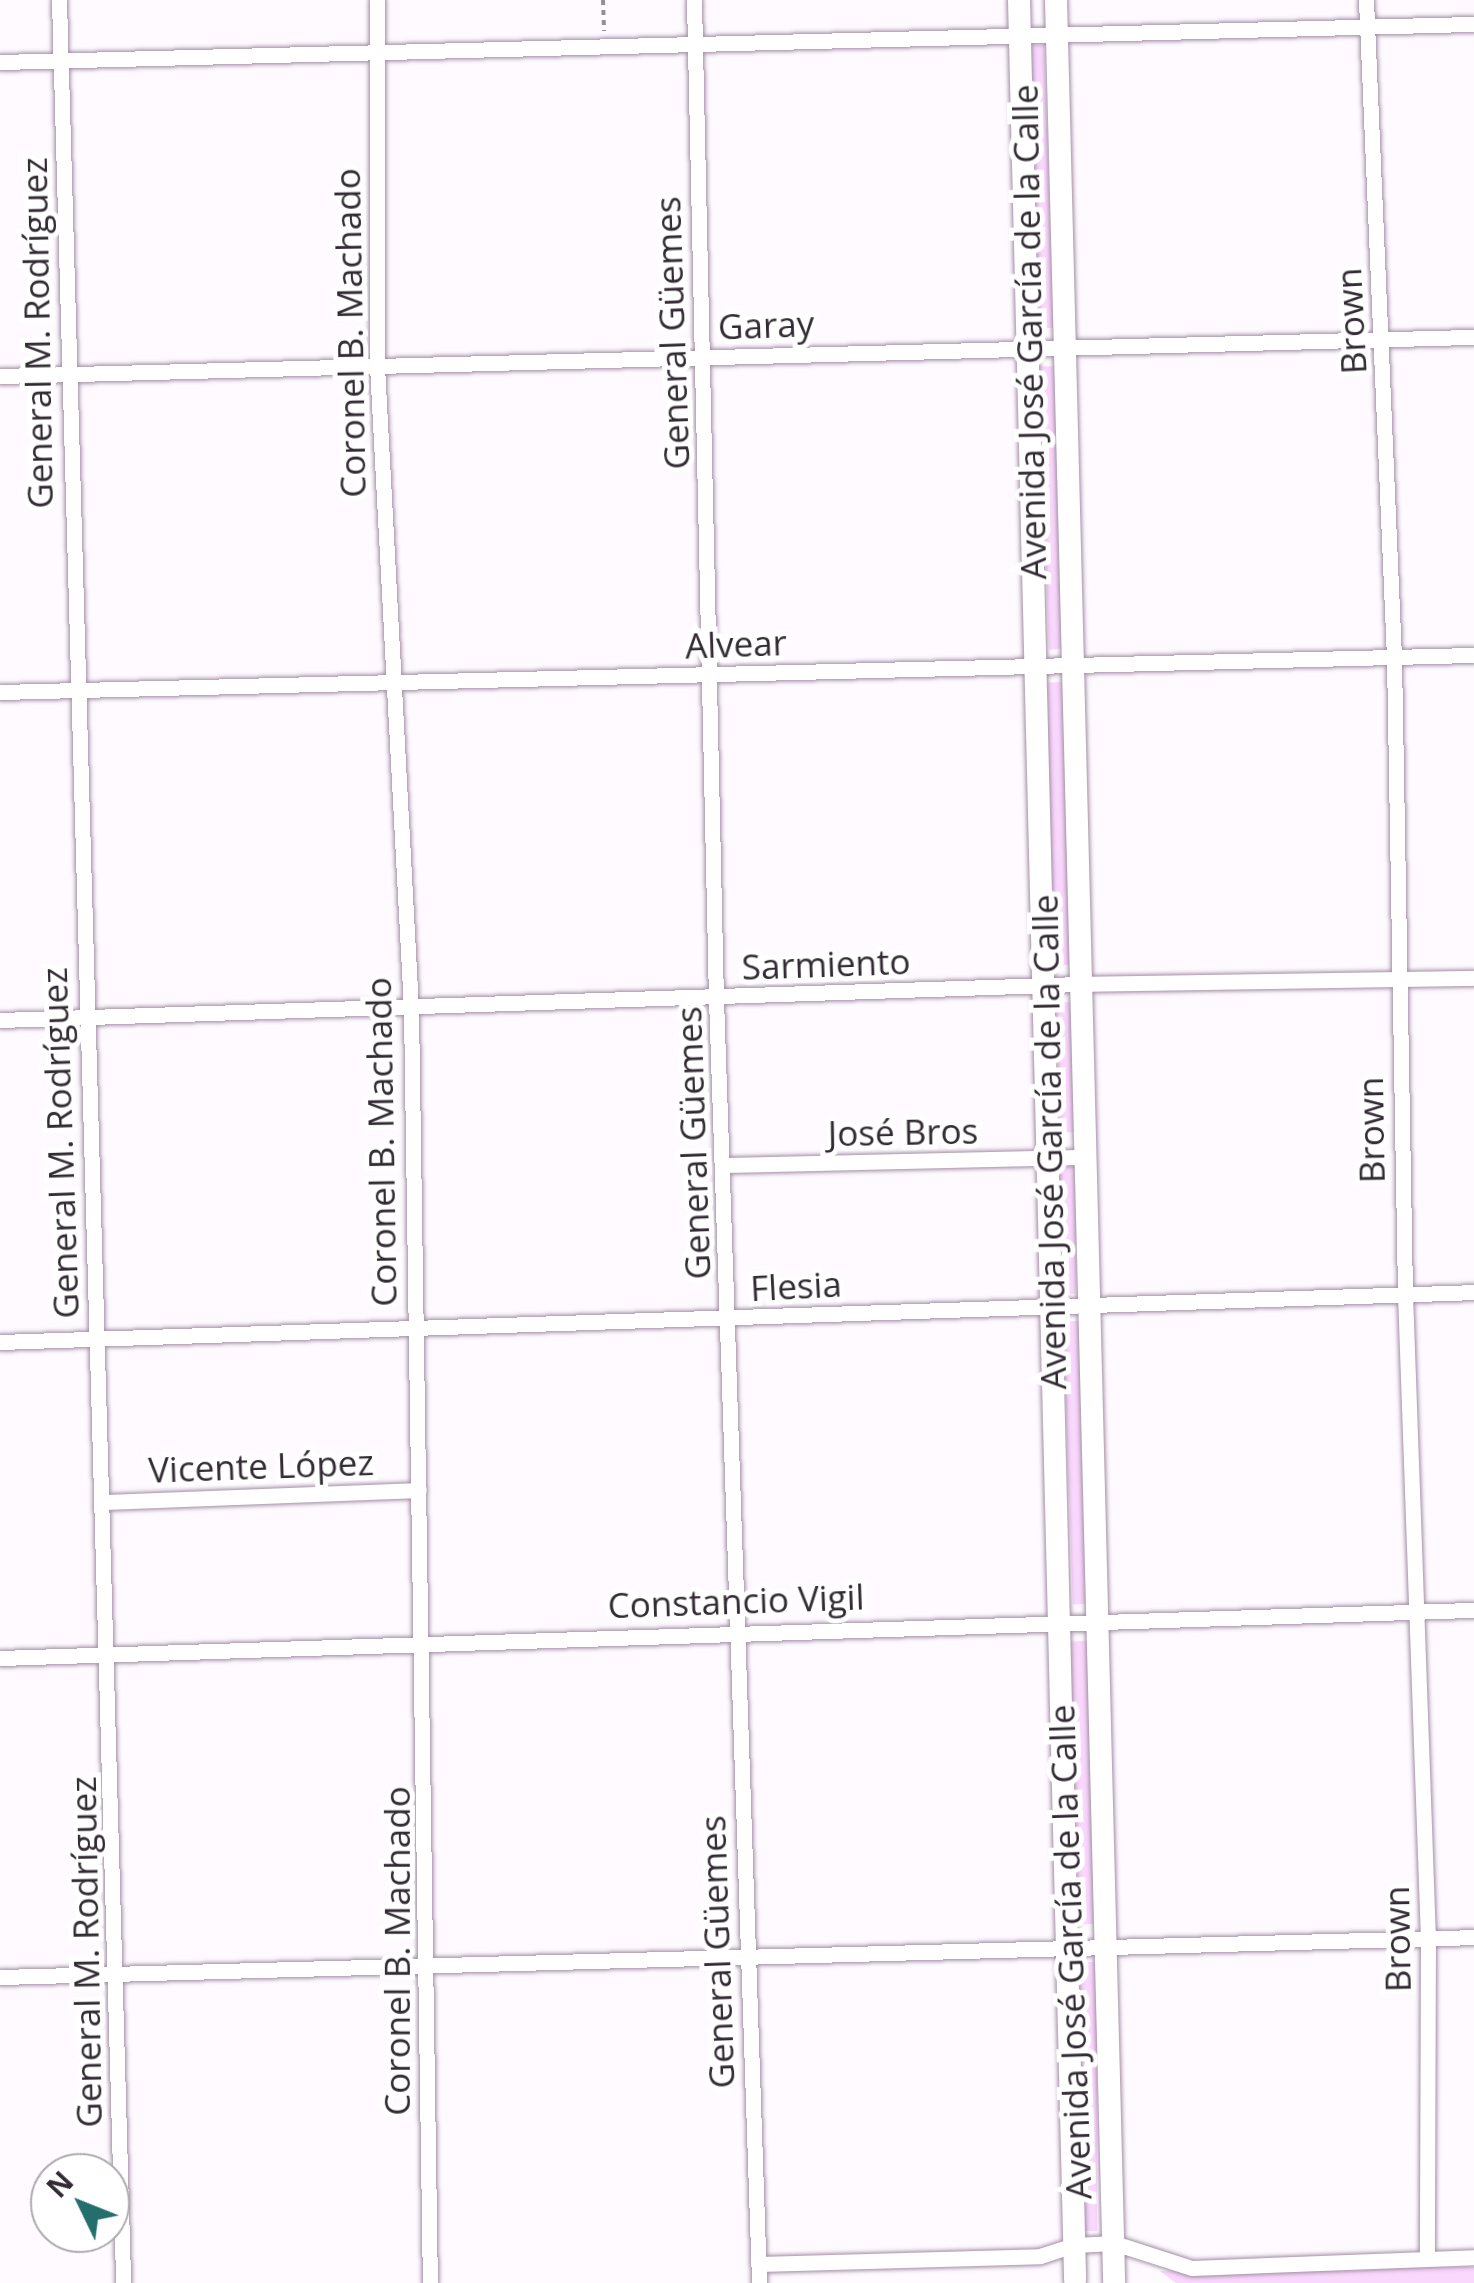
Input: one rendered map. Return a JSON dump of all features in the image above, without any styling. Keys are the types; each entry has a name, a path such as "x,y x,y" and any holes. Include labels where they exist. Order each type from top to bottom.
{"main road":[{"name":"Avenida José García de la Calle","path":"1019,0 1033,662 1069,1946 1073,2282"},
{"name":"Avenida José García de la Calle","path":"1056,0 1115,2282"},
{"path":"1073,2282 1095,2276 1115,2282"}],"street":[{"name":"General M. Rodríguez","path":"60,0 85,1018 106,1502 123,2283"},
{"name":"Coronel B. Machado","path":"376,0 378,366 391,682 411,1008 415,1332 425,1643 430,2283"},
{"name":"General Güemes","path":"694,0 701,357 713,675 716,998 731,1319 746,1957 760,2283"},
{"name":"Brown","path":"1366,0 1394,657 1405,1294 1420,1611 1428,1939 1428,2258"},
{"path":"0,62 1474,24"},
{"name":"Garay","path":"0,376 1474,337"},
{"name":"Alvear","path":"0,692 713,675 1072,661 1474,655"},
{"name":"Sarmiento","path":"0,1020 1042,985 1474,978"},
{"name":"José Bros","path":"723,1165 1083,1157"},
{"name":"Flesia","path":"0,1342 415,1332 1088,1302 1474,1292"},
{"name":"Vicente López","path":"106,1502 419,1490"},
{"name":"Constancio Vigil","path":"0,1658 738,1629 1474,1610"},
{"path":"0,1978 1104,1945 1474,1938"},
{"path":"759,2264 1040,2256 1074,2245 1114,2243 1150,2260 1192,2268 1474,2257"}],"path":[{"path":"602,0 604,46"}],"shaded area":[{"path":"1044,45 1054,328 1037,328 1027,46"},
{"path":"1056,366 1066,649 1049,649 1039,367"},
{"path":"1062,682 1072,965 1054,965 1044,683"},
{"path":"1073,1002 1078,1132 1061,1133 1056,1003"},
{"path":"1059,1163 1076,1163 1076,1294 1059,1294"},
{"path":"1080,1321 1090,1604 1073,1604 1063,1322"},
{"path":"1087,1641 1097,1924 1080,1924 1070,1642"},
{"path":"1079,1962 1097,1962 1097,2231 1079,2231"},
{"path":"1474,2267 1474,2283 1176,2283 1160,2271"}]}
